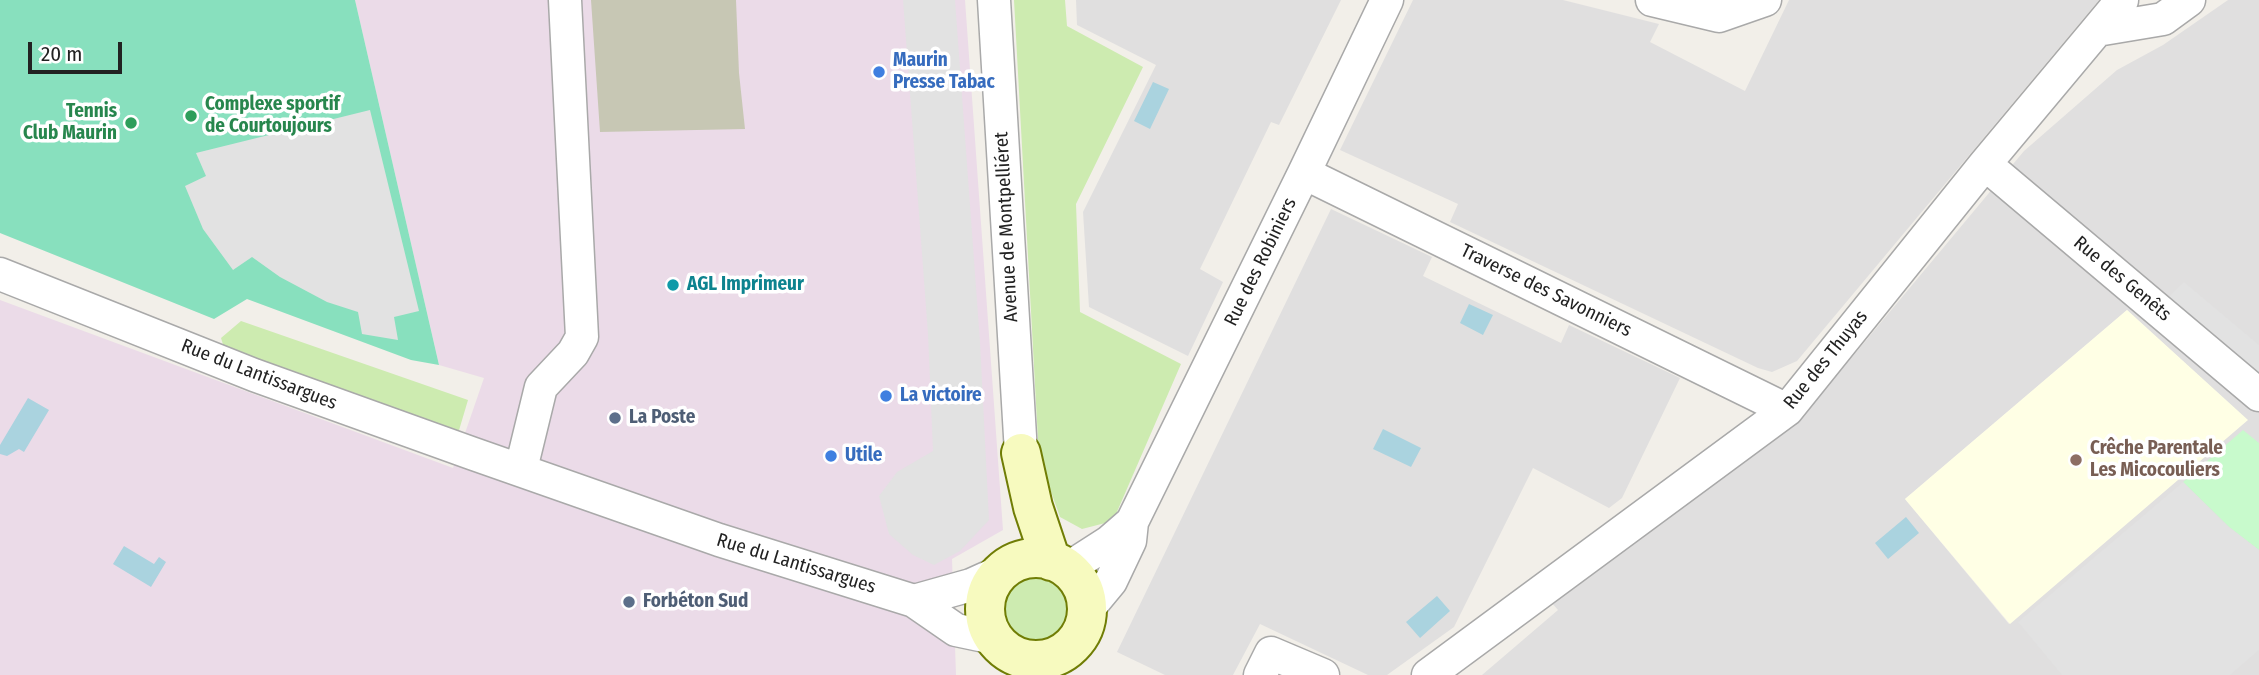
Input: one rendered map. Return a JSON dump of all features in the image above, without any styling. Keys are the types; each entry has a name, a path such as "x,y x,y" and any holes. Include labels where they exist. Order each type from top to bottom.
{"street":[{"path":"521,469 541,387 573,353 582,337 565,0"},
{"name":"Avenue de Montpelliéret","path":"994,0 1021,453 1019,508 1007,568"},
{"name":"Rue des Robiniers","path":"1087,610 1111,581 1130,541 1132,523 1387,0"},
{"path":"1652,0 1718,16 1765,0"},
{"name":"Rue des Thuyas","path":"1428,675 1787,410 1984,164 2122,0"},
{"path":"2096,30 2162,19 2189,0"},
{"name":"Rue des Genêts","path":"1984,164 2259,395"},
{"name":"Traverse des Savonniers","path":"1304,173 1787,410"},
{"name":"Rue du Lantissargues","path":"0,274 254,375 719,540 914,601 956,630 1028,660"},
{"name":"Avenue de Montpelliéret","path":"1021,453 1033,507 1059,565"},
{"name":"Rue des Robiniers","path":"1059,565 1109,542 1132,523"},
{"path":"914,601 971,585 1025,559 1038,558 1059,565 1078,580 1085,594 1087,610 1084,625 1078,638 1067,649 1028,660 988,625 985,611 987,596 993,583 1007,568"},
{"path":"1260,675 1271,653 1323,675"}],"shaded area":[{"path":"355,0 965,0 1003,530 952,559 956,675 0,675 0,300 453,468 484,378 439,365"},
{"path":"591,0 736,0 745,129 600,132"},
{"path":"903,0 955,0 980,342 989,520 960,551 934,565 913,555 889,534 879,496 897,472 933,451 928,334"},
{"path":"1076,0 1341,0 1279,125 1271,122 1200,269 1223,282 1188,356 1089,307 1083,212 1156,65 1077,25"},
{"path":"1413,0 1563,0 1659,24 1650,42 1745,91 1789,0 2099,0 1797,361 1772,372 1758,368 1450,222 1458,204 1340,150"},
{"path":"2228,0 2259,0 2259,675 1482,675 1558,610 1550,601 1812,405 2024,151 2117,70 2163,45","holes":["2127,310 2247,420 2009,624 1905,499"]},
{"path":"370,110 419,311 394,317 398,340 362,334 358,312 327,302 280,277 252,257 233,270 203,229 185,186 206,176 196,153"},
{"path":"1331,209 1432,257 1423,276 1561,343 1569,325 1680,378 1622,498 1609,508 1533,468 1454,627 1387,675 1368,675 1260,624 1233,675 1165,675 1117,652"},
{"path":"2184,282 2259,345 2259,377 2165,300"},
{"name":"Crêche Parentale Les Micocouliers","path":"2127,310 2248,420 2010,624 1905,499"},
{"path":"2183,482 2229,527 2259,550 2259,650 2230,675 2062,675 2018,622"}],"green space":[{"name":"Complexe sportif de Courtoujours","path":"0,0 355,0 439,365 411,360 247,299 214,319 0,233"},
{"path":"1014,0 1065,0 1067,26 1143,67 1076,204 1080,312 1181,364 1113,521 1082,529 1060,517 1039,458"},
{"path":"241,321 468,400 457,437 226,354 221,338"},
{"path":"2243,430 2259,443 2259,550 2229,527 2183,482"},
{"path":"1036,576 1054,582 1062,590 1068,608 1062,626 1054,634 1036,640 1018,634 1010,626 1004,608 1010,590 1018,582"}],"water":[{"path":"1153,82 1169,89 1150,129 1134,121"},
{"path":"1469,304 1493,315 1483,335 1460,323"},
{"path":"28,398 49,410 24,452 19,449 7,456 0,454 0,445"},
{"path":"1383,429 1421,448 1411,467 1373,449"},
{"path":"1906,517 1919,533 1888,559 1875,543"},
{"path":"124,546 154,564 159,557 166,562 151,587 113,564"},
{"path":"1437,596 1450,611 1420,638 1406,622"}],"place":[{"name":"Maurin Presse Tabac","path":"879,72"},
{"name":"Complexe sportif de Courtoujours","path":"191,116"},
{"name":"Tennis Club Maurin","path":"131,123"},
{"name":"AGL Imprimeur","path":"673,285"},
{"name":"La victoire","path":"886,396"},
{"name":"La Poste","path":"615,418"},
{"name":"Utile","path":"831,456"},
{"name":"Crêche Parentale Les Micocouliers","path":"2076,460"},
{"name":"Forbéton Sud","path":"629,602"}]}
